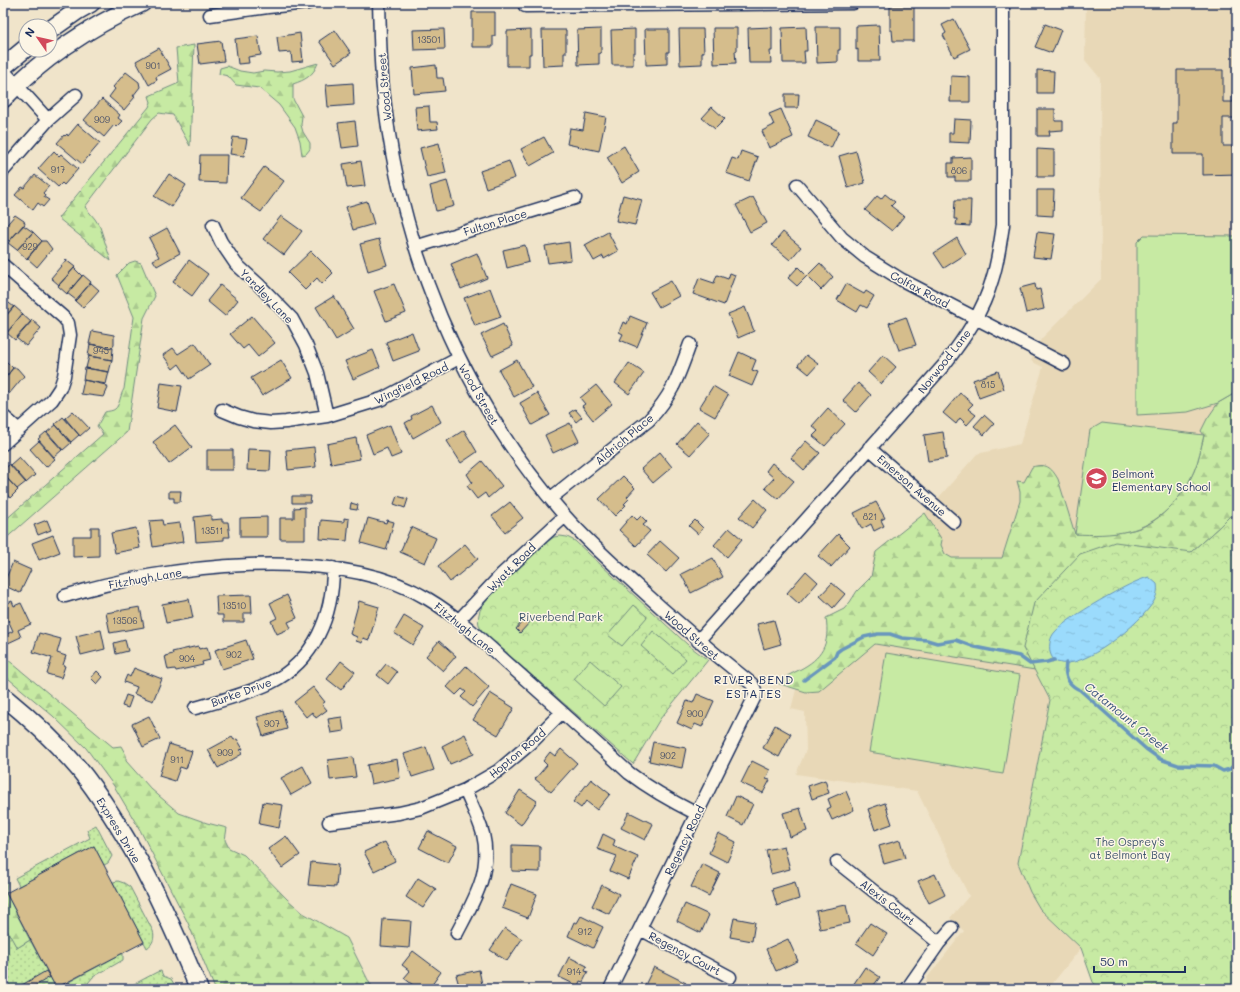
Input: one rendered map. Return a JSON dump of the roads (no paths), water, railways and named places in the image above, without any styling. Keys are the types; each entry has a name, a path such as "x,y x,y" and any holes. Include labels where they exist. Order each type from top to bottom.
{"street":[{"path":"58,24 91,3"},
{"path":"3,99 16,86 59,50 101,23 142,3"},
{"path":"210,15 268,6 308,3"},
{"name":"Wood Street","path":"379,3 383,87 388,129 399,187 415,247 433,299 459,358 487,410 503,435 565,516 603,555 698,641 752,684 755,690"},
{"path":"525,6 853,3"},
{"name":"Norwood Lane","path":"698,641 944,365 976,318 992,280 999,255 1003,225 1003,3"},
{"path":"3,67 18,55"},
{"path":"3,70 48,120"},
{"path":"3,171 48,120 76,95"},
{"name":"Colfax Road","path":"797,186 842,238 865,257 902,280 1064,364"},
{"name":"Fulton Place","path":"415,247 575,198"},
{"name":"Yardley Lane","path":"213,225 220,242 236,264 292,319 306,345 317,373 327,416"},
{"path":"3,265 57,310 68,323 70,330 64,376 60,388 52,400 3,444"},
{"name":"Aldrich Place","path":"551,498 648,420 662,406 673,390 678,379 690,344"},
{"name":"Wingfield Road","path":"222,410 253,421 271,423 327,416 382,399 459,358"},
{"path":"3,416 19,430"},
{"name":"Emerson Avenue","path":"869,448 954,522"},
{"name":"Wyatt Road","path":"459,620 501,575 565,516"},
{"name":"Fitzhugh Lane","path":"65,596 126,580 170,572 220,567 280,565 333,568 362,573 396,583 427,598 459,620 640,781 673,802 696,814"},
{"name":"Burke Drive","path":"195,708 261,687 284,674 298,663 315,642 324,624 330,604 333,583 333,568"},
{"name":"Regency Road","path":"610,989 755,696 755,690"},
{"name":"Express Drive","path":"3,696 53,741 79,769 102,799 123,831 164,908 199,989"},
{"name":"Hopton Road","path":"329,822 399,813 421,808 465,790 498,771 531,743 562,712"},
{"path":"457,933 471,906 485,868 486,851 483,834 465,790"},
{"name":"Alexis Court","path":"837,862 939,943"},
{"path":"907,989 939,943 952,928"},
{"name":"Regency Court","path":"640,929 730,976"}],"water":[{"path":"1149,577 1157,584 1157,595 1147,610 1125,632 1096,653 1081,660 1068,663 1057,662 1053,659 1050,652 1050,641 1053,634 1061,626 1114,592"}],"waterway":[{"path":"804,680 835,657 837,652 841,649 864,637 878,634 890,634 902,638 927,640 937,643 956,640 975,647 1019,656 1030,664 1054,660"},
{"name":"Catamount Creek","path":"1066,663 1066,675 1072,685 1080,690 1146,749 1160,759 1178,765 1214,766 1223,771 1230,769 1237,762"}],"place":[{"name":"Belmont Elementary School","path":"1096,479"}],"district":[{"name":"RIVER BEND ESTATES","path":"754,686"}],"park label":[{"name":"Riverbend Park","path":"561,616"},
{"name":"The Osprey's at Belmont Bay","path":"1130,847"}]}
